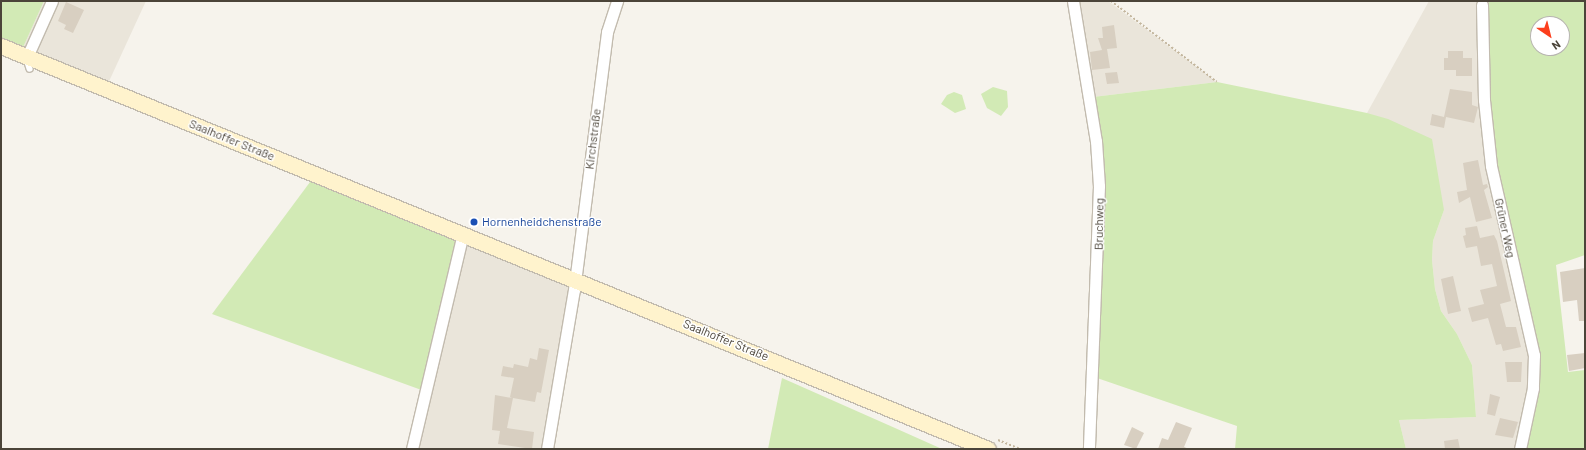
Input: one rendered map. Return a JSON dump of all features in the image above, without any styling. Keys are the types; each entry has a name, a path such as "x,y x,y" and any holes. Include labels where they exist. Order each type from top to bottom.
{"main road":[{"name":"Saalhoffer Straße","path":"1,46 28,63 390,210 463,233 988,449"}],"street":[{"path":"28,63 52,1"},
{"name":"Kirchstraße","path":"575,279 607,32 616,1"},
{"name":"Bruchweg","path":"1073,1 1096,140 1100,186 1089,449"},
{"name":"Grüner Weg","path":"1482,5 1483,93 1491,166 1534,355 1533,388 1520,449"},
{"path":"412,449 463,233"},
{"path":"547,449 575,279"}],"path":[{"path":"1111,1 1217,82"}],"shaded area":[{"path":"44,1 146,1 105,90 20,54"},
{"path":"1078,1 1108,1 1217,82 1093,97"},
{"path":"1429,1 1489,1 1488,85 1539,356 1540,382 1526,449 1406,449 1399,420 1476,417 1472,365 1457,334 1441,311 1435,289 1432,260 1433,241 1444,210 1367,113"},
{"path":"463,233 575,279 546,449 413,449"}],"green space":[{"path":"1,1 44,1 20,54 1,54"},
{"path":"1489,1 1585,1 1585,255 1556,265 1568,372 1585,370 1585,449 1526,449 1540,382 1539,356 1494,152 1488,85"},
{"path":"1217,82 1367,113 1388,119 1432,139 1444,210 1433,241 1432,260 1435,289 1441,311 1457,334 1472,365 1476,417 1399,420 1406,449 1235,449 1237,426 1097,378 1104,201 1102,163 1093,97"},
{"path":"993,87 1007,91 1008,107 1001,116 987,108 981,94"},
{"path":"954,92 962,95 966,109 955,113 941,104 947,95"},
{"path":"316,174 463,233 427,392 212,314"},
{"path":"782,378 895,428 942,449 768,449"}],"building":[{"path":"66,2 84,10 73,33 64,29 66,25 58,21"},
{"path":"1114,25 1117,48 1107,49 1110,68 1092,70 1090,52 1102,50 1098,38 1103,38 1102,27"},
{"path":"1448,51 1463,51 1463,58 1472,58 1472,76 1456,76 1456,70 1444,70 1444,58 1448,58"},
{"path":"1117,72 1119,83 1107,84 1105,73"},
{"path":"1450,89 1472,92 1472,105 1478,107 1474,123 1446,117 1444,128 1430,125 1432,114 1444,117"},
{"path":"1478,160 1483,185 1487,184 1488,187 1484,190 1492,218 1476,222 1470,197 1459,203 1457,192 1467,190 1463,163"},
{"path":"1477,226 1480,238 1494,235 1497,241 1511,301 1500,304 1506,327 1516,327 1521,347 1503,351 1501,344 1496,345 1488,318 1472,322 1468,308 1484,304 1480,290 1497,286 1492,264 1481,266 1477,246 1466,248 1463,236 1466,235 1465,228"},
{"path":"1585,268 1585,321 1579,321 1577,300 1563,302 1560,272"},
{"path":"1453,276 1461,311 1448,314 1441,279"},
{"path":"539,348 549,350 541,393 537,392 535,402 513,398 507,428 534,432 532,449 498,444 500,431 492,430 495,395 512,398 510,397 514,378 501,376 503,366 513,368 514,364 528,367 530,358 537,360"},
{"path":"1585,353 1585,368 1569,371 1567,355"},
{"path":"1505,362 1522,362 1521,382 1507,382"},
{"path":"1490,394 1500,397 1495,416 1487,414"},
{"path":"1500,418 1518,422 1513,438 1495,435"},
{"path":"1176,422 1192,428 1184,447 1189,449 1158,449 1162,438 1168,440"},
{"path":"1132,427 1144,433 1136,449 1124,445"},
{"path":"1458,439 1460,449 1445,449 1444,441"}],"place":[{"name":"Hornenheidchenstraße","path":"474,222"}]}
